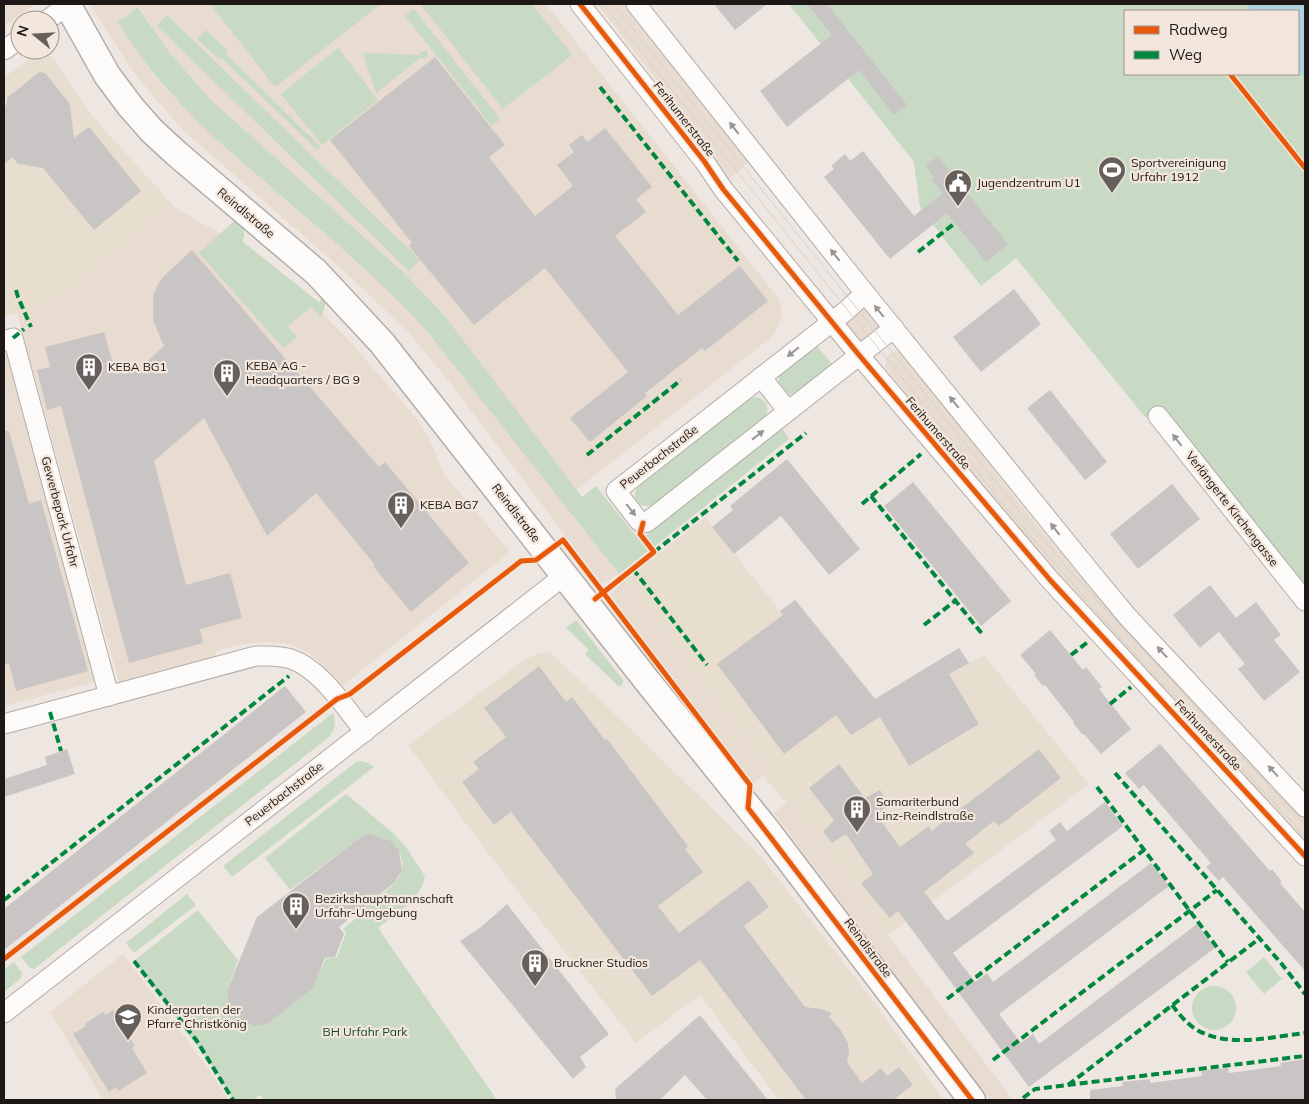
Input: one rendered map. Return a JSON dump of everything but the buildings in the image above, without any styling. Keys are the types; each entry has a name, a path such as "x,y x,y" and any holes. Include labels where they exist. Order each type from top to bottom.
{"street":[{"name":"Ferihumerstraße","path":"580,4 704,160 723,189 858,355 1068,599 1305,856"},
{"name":"Ferihumerstraße","path":"636,4 1060,535 1128,616 1305,807"},
{"name":"Reindlstraße","path":"61,10 130,106 177,154 316,272 353,310 410,376 565,576 769,833 972,1100"},
{"name":"Peuerbachstraße","path":"865,293 832,322 616,491 640,521 645,523 894,328"},
{"name":"Gewerbepark Urfahr","path":"4,341 13,338 109,696"},
{"path":"762,377 788,411"},
{"name":"Verlängerte Kirchengasse","path":"1158,416 1305,602"},
{"name":"Peuerbachstraße","path":"4,1013 565,576"},
{"path":"4,724 256,656 274,656 291,659 304,665 318,676 365,732"}],"shaded area":[{"path":"4,4 35,4 27,10 10,10 10,23 4,27"},
{"path":"90,4 546,4 779,299 782,314 777,330 769,339 576,490 444,315 404,273 211,100 169,52 139,7 119,22 148,67 186,110 240,161 368,271 397,298 426,330 619,574 602,584 448,380 408,332 345,272 184,131 129,66"},
{"path":"597,4 623,4 749,162 728,180 706,143"},
{"path":"30,60 55,60 81,101 100,125 173,205 55,303 4,317 4,77"},
{"path":"173,205 221,234 323,314 347,338 417,419 433,446 443,473 510,552 342,686 313,656 297,647 284,643 267,642 249,643 215,651 216,656 119,682 17,313 55,303"},
{"path":"866,308 880,324 879,328 864,341 859,342 846,328 847,321"},
{"path":"897,351 904,354 1016,499 1072,566 1305,819 1305,842 1117,641 1002,511 885,367 886,357 890,353"},
{"path":"7,355 95,682 4,706 4,356"},
{"path":"705,517 780,611 796,600 876,699 959,648 969,663 984,655 1089,784 888,935 787,803 763,776 766,769 625,580"},
{"path":"625,580 766,770 763,776 753,784 610,595"},
{"path":"548,652 586,686 758,853 865,990 944,1100 779,1100 700,995 636,1043 484,848 408,745 526,659 539,653"},
{"path":"787,803 1013,1100 989,1100 774,813"},
{"name":"Kindergarten der Pfarre Christkönig","path":"123,954 210,1071 228,1100 103,1100 50,1012"}],"green space":[{"path":"210,4 381,4 275,87"},
{"path":"424,4 532,4 572,55 503,109 422,6"},
{"name":"Sportvereinigung Urfahr 1912","path":"789,4 1245,4 1250,10 1124,10 1124,75 1299,75 1299,71 1305,79 1305,594 1166,415 1145,417 1016,258 981,286 920,208 914,162"},
{"path":"138,7 169,52 211,100 404,273 444,315 582,497 596,486 648,551 619,574 426,330 358,263 217,140 154,74 118,22"},
{"path":"414,9 500,119 492,126 405,16"},
{"path":"167,15 420,260 409,271 157,26"},
{"path":"206,30 228,51 226,54 320,146 317,150 222,58 220,60 197,39"},
{"path":"338,48 378,100 322,145 281,94"},
{"path":"427,51 428,57 421,59 421,57 376,93 363,53 420,55 420,52"},
{"path":"235,220 245,225 243,242 320,303 322,287 325,302 323,313 320,317 311,307 288,326 297,337 283,348 199,253"},
{"path":"817,346 832,364 803,389 790,395 786,394 778,384 779,376"},
{"path":"756,397 763,400 767,405 764,418 653,505 644,506 637,502 635,494 639,486 749,399"},
{"path":"782,428 789,439 654,547 645,536"},
{"path":"576,620 623,680 621,686 618,686 585,654 589,650 566,628"},
{"path":"333,713 334,726 329,737 34,969 30,968 21,957"},
{"path":"362,761 374,767 232,877 223,866 356,762"},
{"name":"BH Urfahr Park","path":"346,794 393,833 405,846 425,876 418,893 413,899 378,928 497,1100 264,1100 260,1095 253,1100 233,1100 214,1069 134,961 198,910 238,960 227,991 230,1010 236,1019 255,1026 267,1024 311,989 326,959 337,957 346,933 343,929 365,911 363,907 392,886 399,877 402,860 399,852 387,840 370,835 362,836 290,890 265,858"},
{"path":"187,894 196,905 134,953 126,943"},
{"path":"1264,957 1282,979 1264,994 1246,972"},
{"path":"14,962 22,973 21,978 4,992 4,970"},
{"path":"1214,986 1226,990 1232,996 1236,1008 1232,1020 1226,1026 1214,1030 1202,1026 1196,1020 1192,1008 1196,996 1202,990"}],"water":[{"path":"1245,4 1305,4 1305,79 1299,71 1299,10 1250,10"}],"tram line":[{"path":"603,4 1006,508 1121,639 1305,836"},
{"path":"613,4 1012,502 1068,569 1305,825"}],"marked path":[{"path":"600,87 738,261"},
{"path":"918,252 955,223"},
{"path":"16,290 31,327"},
{"path":"13,338 24,329"},
{"path":"587,455 681,380"},
{"path":"654,552 806,433"},
{"path":"862,504 921,454"},
{"path":"871,496 983,635"},
{"path":"633,569 707,665"},
{"path":"924,625 955,601"},
{"path":"1071,655 1089,641"},
{"path":"4,900 289,676"},
{"path":"1110,704 1131,687"},
{"path":"50,712 61,751"},
{"path":"1115,773 1281,963 1305,994"},
{"path":"1097,787 1228,962"},
{"path":"947,999 1144,850"},
{"path":"993,1060 1217,890"},
{"path":"1068,1085 1260,938"},
{"path":"134,961 197,1041 233,1100"},
{"path":"1172,1005 1193,1028 1223,1039 1264,1039 1305,1033"},
{"path":"1023,1098 1035,1089 1305,1056"}],"cycle path":[{"path":"580,4 704,161 723,189 859,355 1051,581 1305,856"},
{"path":"1231,75 1305,168"},
{"path":"595,599 654,552 640,534 643,523"},
{"path":"4,959 337,699 350,694 521,561 536,560 563,540 750,785 748,808 972,1100"}],"place":[{"name":"Sportvereinigung Urfahr 1912","path":"1112,194"},
{"name":"Jugendzentrum U1","path":"958,207"},
{"name":"KEBA BG1","path":"89,391"},
{"name":"KEBA AG - Headquarters / BG 9","path":"227,397"},
{"name":"KEBA BG7","path":"401,529"},
{"name":"Samariterbund Linz-Reindlstraße","path":"857,833"},
{"name":"Bezirkshauptmannschaft Urfahr-Umgebung","path":"296,930"},
{"name":"Bruckner Studios","path":"535,987"},
{"name":"Kindergarten der Pfarre Christkönig","path":"128,1041"}]}
